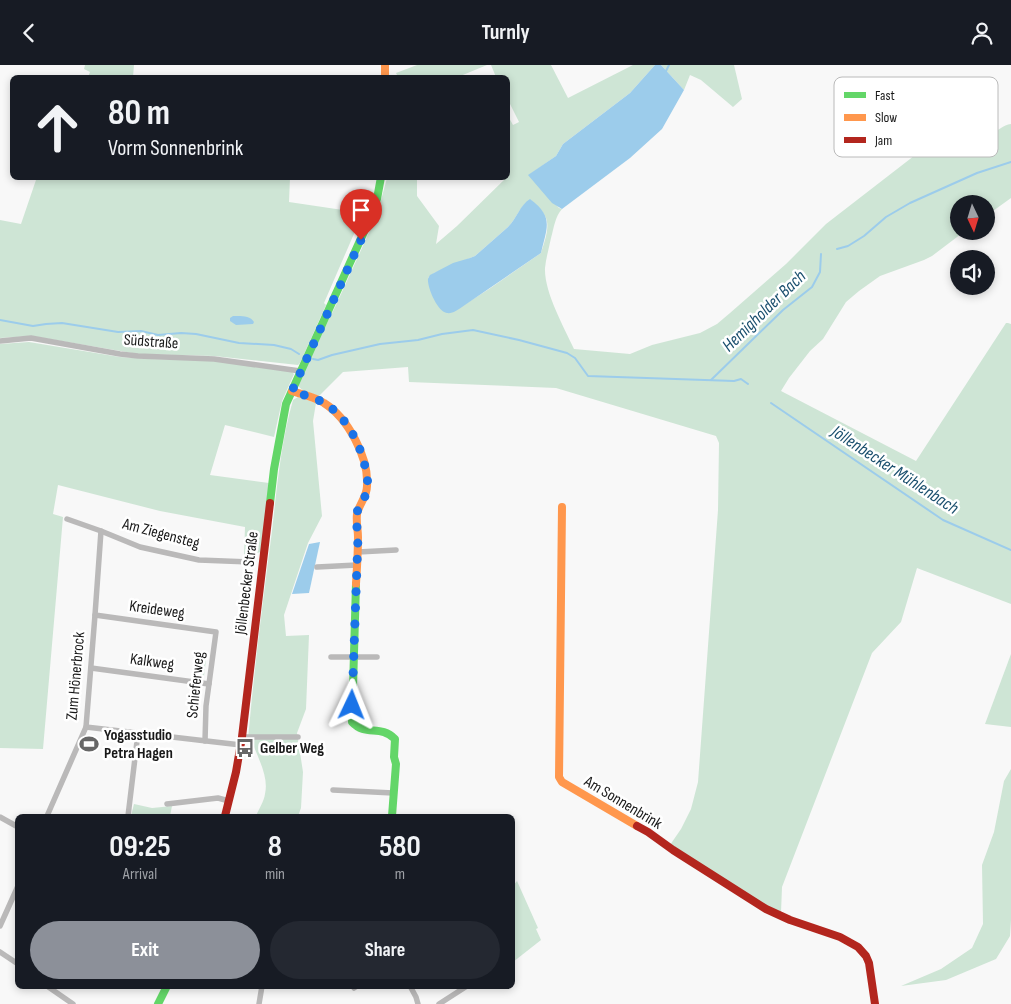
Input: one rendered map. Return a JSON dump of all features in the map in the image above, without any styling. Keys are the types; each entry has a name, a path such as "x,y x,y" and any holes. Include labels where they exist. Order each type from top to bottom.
{"street":[{"name":"Jöllenbecker Straße","path":"226,814 242,741 274,469 286,404 368,223 377,199 380,180"},
{"name":"Südstraße","path":"0,341 30,338 120,354 214,359 300,371"},
{"path":"292,391 325,404 343,419 356,438 368,477 367,493 359,506 356,523 358,552 352,722 355,727 361,730 389,733 395,739 394,757 396,764 392,814"},
{"name":"Am Sonnenbrink","path":"562,507 559,777 562,782 648,832 766,909 790,920 840,937 858,947 869,963 875,1004"},
{"name":"Am Ziegensteg","path":"67,519 140,547 198,560 250,562"},
{"name":"Zum Hönerbrock","path":"48,814 86,727 101,531"},
{"path":"358,552 396,550"},
{"path":"317,567 357,565"},
{"name":"Kreideweg","path":"95,615 216,631"},
{"name":"Schieferweg","path":"205,741 206,706 216,631"},
{"path":"331,657 377,657"},
{"name":"Kalkweg","path":"91,668 209,684"},
{"path":"86,727 205,741 242,741 298,737"},
{"path":"128,814 138,733"},
{"path":"333,790 393,793"},
{"path":"167,804 218,798 229,801"},
{"path":"0,817 15,825"},
{"path":"0,926 15,893"},
{"path":"0,951 15,962"},
{"path":"52,989 73,1004"},
{"path":"158,1004 166,989"},
{"path":"259,1004 262,989"},
{"path":"412,989 418,1004"},
{"path":"439,1004 462,989"}],"green space":[{"path":"85,65 134,65 133,75 89,75 90,72 84,69"},
{"path":"417,65 487,65 463,75 397,75 396,73"},
{"path":"491,65 551,65 568,98 633,65 655,65 630,93 563,144 556,156 529,175 562,209 556,219 545,268 551,298 574,349 630,354 652,345 700,333 717,324 786,264 826,224 913,157 998,157 998,130 1011,124 1011,198 995,210 995,195 950,195 950,240 953,240 924,260 880,276 846,302 823,339 810,351 781,391 916,461 1006,323 1011,324 1011,604 917,568 901,622 872,653 782,887 781,913 767,907 670,845 691,809 698,782 718,510 719,443 716,436 556,388 409,382 408,367 343,372 319,396 304,391 298,385 377,215 386,180 417,180 417,196 439,226 436,244 504,180 510,180 510,120 513,125 519,122 510,104 510,75 495,75","holes":["531,200 547,220 546,235 541,253 453,312 428,278 434,273 475,256 508,227 527,202"]},
{"path":"661,65 734,65 742,99 733,107 701,80 690,75 684,90"},
{"path":"36,180 290,180 289,202 363,213 324,303 326,305 298,365 214,356 138,354 32,336 0,338 0,220 21,224"},
{"path":"29,342 120,357 215,360 291,371 294,374 282,401 274,437 225,425 210,475 269,483 261,552 244,556 245,527 160,511 58,485 53,514 63,517 43,749 0,748 0,344"},
{"path":"298,397 316,403 313,421 322,516 308,543 284,615 286,636 309,635 306,709 297,733 303,772 301,808 299,814 257,814 263,802 266,781 252,742 248,739 250,713 280,465 285,432 293,400"},
{"path":"195,651 207,652 204,676 192,674"},
{"path":"1011,654 1011,727 985,724"},
{"path":"1011,769 1010,936 996,959 946,980 901,986 941,969 972,948 983,924 982,865 994,832 1004,781"},
{"path":"134,804 152,808 172,806 170,814 132,814"},
{"path":"517,881 538,928 536,929 541,940 515,960 515,884"}],"water":[{"path":"655,65 661,65 684,90 662,129 630,158 562,209 552,203 528,175 556,156 563,144 630,93"},
{"path":"530,199 538,205 546,217 547,223 541,253 457,310 449,313 440,309 428,283 430,275 453,263 475,256 508,227"},
{"path":"233,316 247,317 254,322 253,324 236,325 230,321 230,318"},
{"path":"320,542 309,593 292,594 309,544"}],"waterway":[{"path":"666,71 669,65"},
{"name":"Hemigholder Bach","path":"837,249 848,246 864,236 886,217 910,203 977,173 1011,162"},
{"name":"Hemigholder Bach","path":"711,380 783,310 812,287 820,272 821,254"},
{"path":"0,320 33,326 62,323 118,332 141,331 158,335 196,334 239,343 274,345 291,349 299,354"},
{"path":"313,359 318,360 380,344 418,340 442,334 473,330 567,353 575,358 588,376 734,381 741,379 748,384"},
{"name":"Jöllenbecker Mühlenbach","path":"771,403 943,520 1011,550"}],"traffic: fast":[{"path":"270,503 286,404 368,223 377,199 380,180"},
{"path":"356,584 352,722 363,729 384,732 395,739 394,757 396,764 392,814"},
{"path":"158,1004 166,989"}],"traffic: slow":[{"path":"385,65 385,75"},
{"path":"292,391 317,399 333,410 349,428 361,451 367,475 367,486 366,494 357,514 356,584"},
{"path":"562,507 559,777 562,782 637,826"}],"traffic: jam":[{"path":"226,814 242,737 270,503"},
{"path":"637,826 766,909 790,920 840,937 858,947 869,963 875,1004"}],"place":[{"name":"Yogasstudio Petra Hagen","path":"89,744"},
{"name":"Gelber Weg","path":"245,748"}],"route":[{"path":"352,705 358,537 356,523 359,506 367,493 368,477 356,438 343,419 325,404 292,391 361,240"}]}
